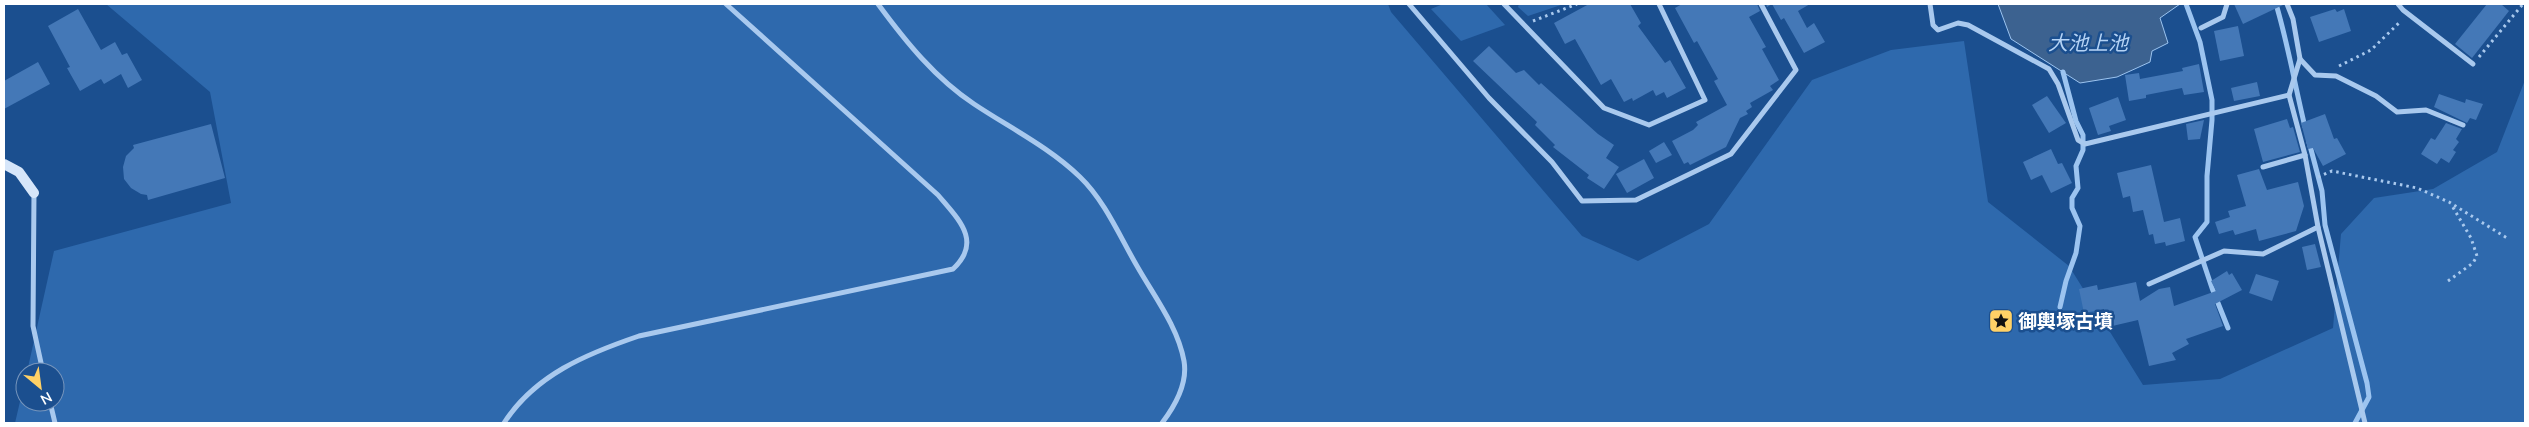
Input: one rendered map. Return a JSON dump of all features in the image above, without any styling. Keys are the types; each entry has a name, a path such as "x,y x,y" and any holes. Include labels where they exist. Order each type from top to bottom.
{"street":[{"path":"504,423 515,406 536,385 593,352 639,336 953,269 964,259 968,240 963,225 938,195 726,4"},
{"path":"878,4 939,78 973,104 1055,155 1082,178 1106,212 1176,334 1184,362 1184,382 1174,408 1162,423"},
{"path":"1409,4 1489,98 1552,162 1582,201 1636,200 1731,154 1796,70 1761,4"},
{"path":"1505,4 1604,108 1649,126 1705,100 1659,4"},
{"path":"1930,4 1933,25 1938,30 1958,23 1968,24 2049,70 2058,84 2078,140 2085,144 2289,95"},
{"path":"2201,28 2223,16 2226,4"},
{"path":"2287,4 2293,19 2300,59 2289,95 2305,155 2318,227 2365,423"},
{"path":"2398,4 2474,64"},
{"path":"2300,59 2315,75 2336,76 2376,96 2398,112 2426,110 2463,125"},
{"path":"2263,167 2305,155"},
{"path":"4,164 19,172 34,193 33,326 41,362"},
{"path":"2149,284 2224,251 2263,254 2318,227"}],"path":[{"path":"1524,25 1577,4"},
{"path":"2474,64 2523,4"},
{"path":"2337,66 2371,50 2409,13"},
{"path":"2310,180 2332,171 2378,182 2401,184 2449,202 2507,238"},
{"path":"2448,281 2473,263 2477,256 2471,238 2449,202"}],"shaded area":[{"path":"106,4 1388,4 1391,12 1582,236 1638,261 1709,224 1812,80 1891,50 1964,41 1988,202 2069,266 2143,385 2220,379 2333,328 2341,234 2374,198 2433,189 2497,152 2525,80 2525,423 15,423 18,412 65,412 65,362 29,362 54,251 231,203 210,92"},
{"path":"1443,4 1486,4 1505,25 1461,41 1431,9"},
{"path":"1519,4 1564,4 1528,16 1518,7"}],"water":[{"name":"大池上池","path":"1998,4 2180,4 2160,18 2168,43 2152,51 2150,62 2117,77 2080,83 2011,39"}],"building":[{"path":"1589,4 1630,4 1641,23 1638,26 1665,63 1670,60 1686,88 1667,98 1664,92 1656,96 1653,90 1633,101 1632,98 1624,102 1611,79 1601,85 1575,39 1565,44 1554,23"},
{"path":"1682,4 1757,4 1760,11 1749,17 1766,47 1762,49 1779,80 1770,86 1773,90 1750,103 1752,107 1746,111 1748,114 1740,118 1726,147 1690,165 1688,162 1684,164 1672,141 1693,130 1698,125 1696,122 1727,105 1714,81 1718,79 1697,41 1694,43 1675,8"},
{"path":"1772,4 1810,4 1798,11 1807,28 1814,23 1825,42 1804,53 1784,18 1781,20"},
{"path":"2234,4 2283,4 2283,5 2243,24"},
{"path":"2487,4 2501,4 2509,11 2472,58 2455,44"},
{"path":"78,9 101,50 115,42 122,55 127,53 142,80 128,88 121,74 104,84 101,79 80,91 67,68 70,67 48,26"},
{"path":"2335,9 2337,12 2344,9 2351,31 2319,42 2310,17"},
{"path":"2238,26 2244,56 2220,61 2214,31"},
{"path":"1489,46 1516,73 1524,70 1539,85 1541,83 1598,134 1614,145 1606,158 1619,167 1604,189 1587,178 1589,175 1553,147 1555,145 1535,125 1537,122 1473,61"},
{"path":"38,62 50,84 4,109 4,81"},
{"path":"2199,64 2204,92 2184,95 2182,88 2146,95 2146,98 2129,101 2125,75 2139,73 2140,79 2183,71 2182,68"},
{"path":"2257,82 2260,96 2234,101 2231,88"},
{"path":"2439,94 2465,103 2466,99 2483,104 2476,120 2470,118 2467,123 2434,107"},
{"path":"2047,96 2066,123 2049,133 2032,105"},
{"path":"2118,97 2126,120 2109,126 2111,131 2098,135 2089,108"},
{"path":"2325,114 2334,139 2337,138 2346,154 2323,166 2313,148 2308,149 2301,123"},
{"path":"2287,119 2290,128 2293,127 2300,152 2263,162 2254,129"},
{"path":"2204,120 2200,139 2188,140 2186,124"},
{"path":"2446,123 2462,129 2456,139 2459,142 2453,150 2456,152 2449,163 2441,158 2437,164 2421,154 2431,138 2435,140"},
{"path":"211,124 225,178 148,200 147,195 131,188 124,179 123,167 126,156 134,148 133,145"},
{"path":"1664,142 1672,155 1656,163 1649,151"},
{"path":"2051,149 2058,164 2062,163 2072,183 2051,193 2042,175 2031,180 2023,162"},
{"path":"1644,159 1654,178 1627,193 1616,174"},
{"path":"2151,165 2164,222 2180,218 2185,241 2166,246 2165,242 2155,244 2153,234 2149,235 2143,210 2133,212 2130,196 2123,198 2117,173"},
{"path":"2259,169 2267,190 2298,182 2304,206 2296,231 2259,241 2256,229 2235,235 2233,230 2219,234 2215,222 2230,217 2228,211 2246,206 2237,175"},
{"path":"2315,244 2321,267 2307,270 2302,247"},
{"path":"2227,271 2229,275 2232,273 2242,290 2215,304 2223,326 2186,339 2189,344 2172,353 2176,360 2149,366 2138,320 2108,327 2104,309 2084,313 2079,289 2097,285 2098,290 2136,282 2140,301 2159,289 2170,287 2174,306 2216,291 2211,281"},
{"path":"2256,274 2279,281 2272,301 2249,293"}],"waterway":[{"path":"2186,4 2200,42 2212,100 2207,176 2207,222 2195,237 2228,328"},
{"path":"2276,4 2305,127"},
{"path":"2060,307 2066,281 2076,253 2080,226 2072,208 2072,198 2078,188 2076,166 2083,150 2083,135 2076,121 2063,72"},
{"path":"2309,142 2322,191 2325,225 2367,383 2369,397 2355,423"}],"place":[{"name":"御輿塚古墳","path":"2001,321"}]}
